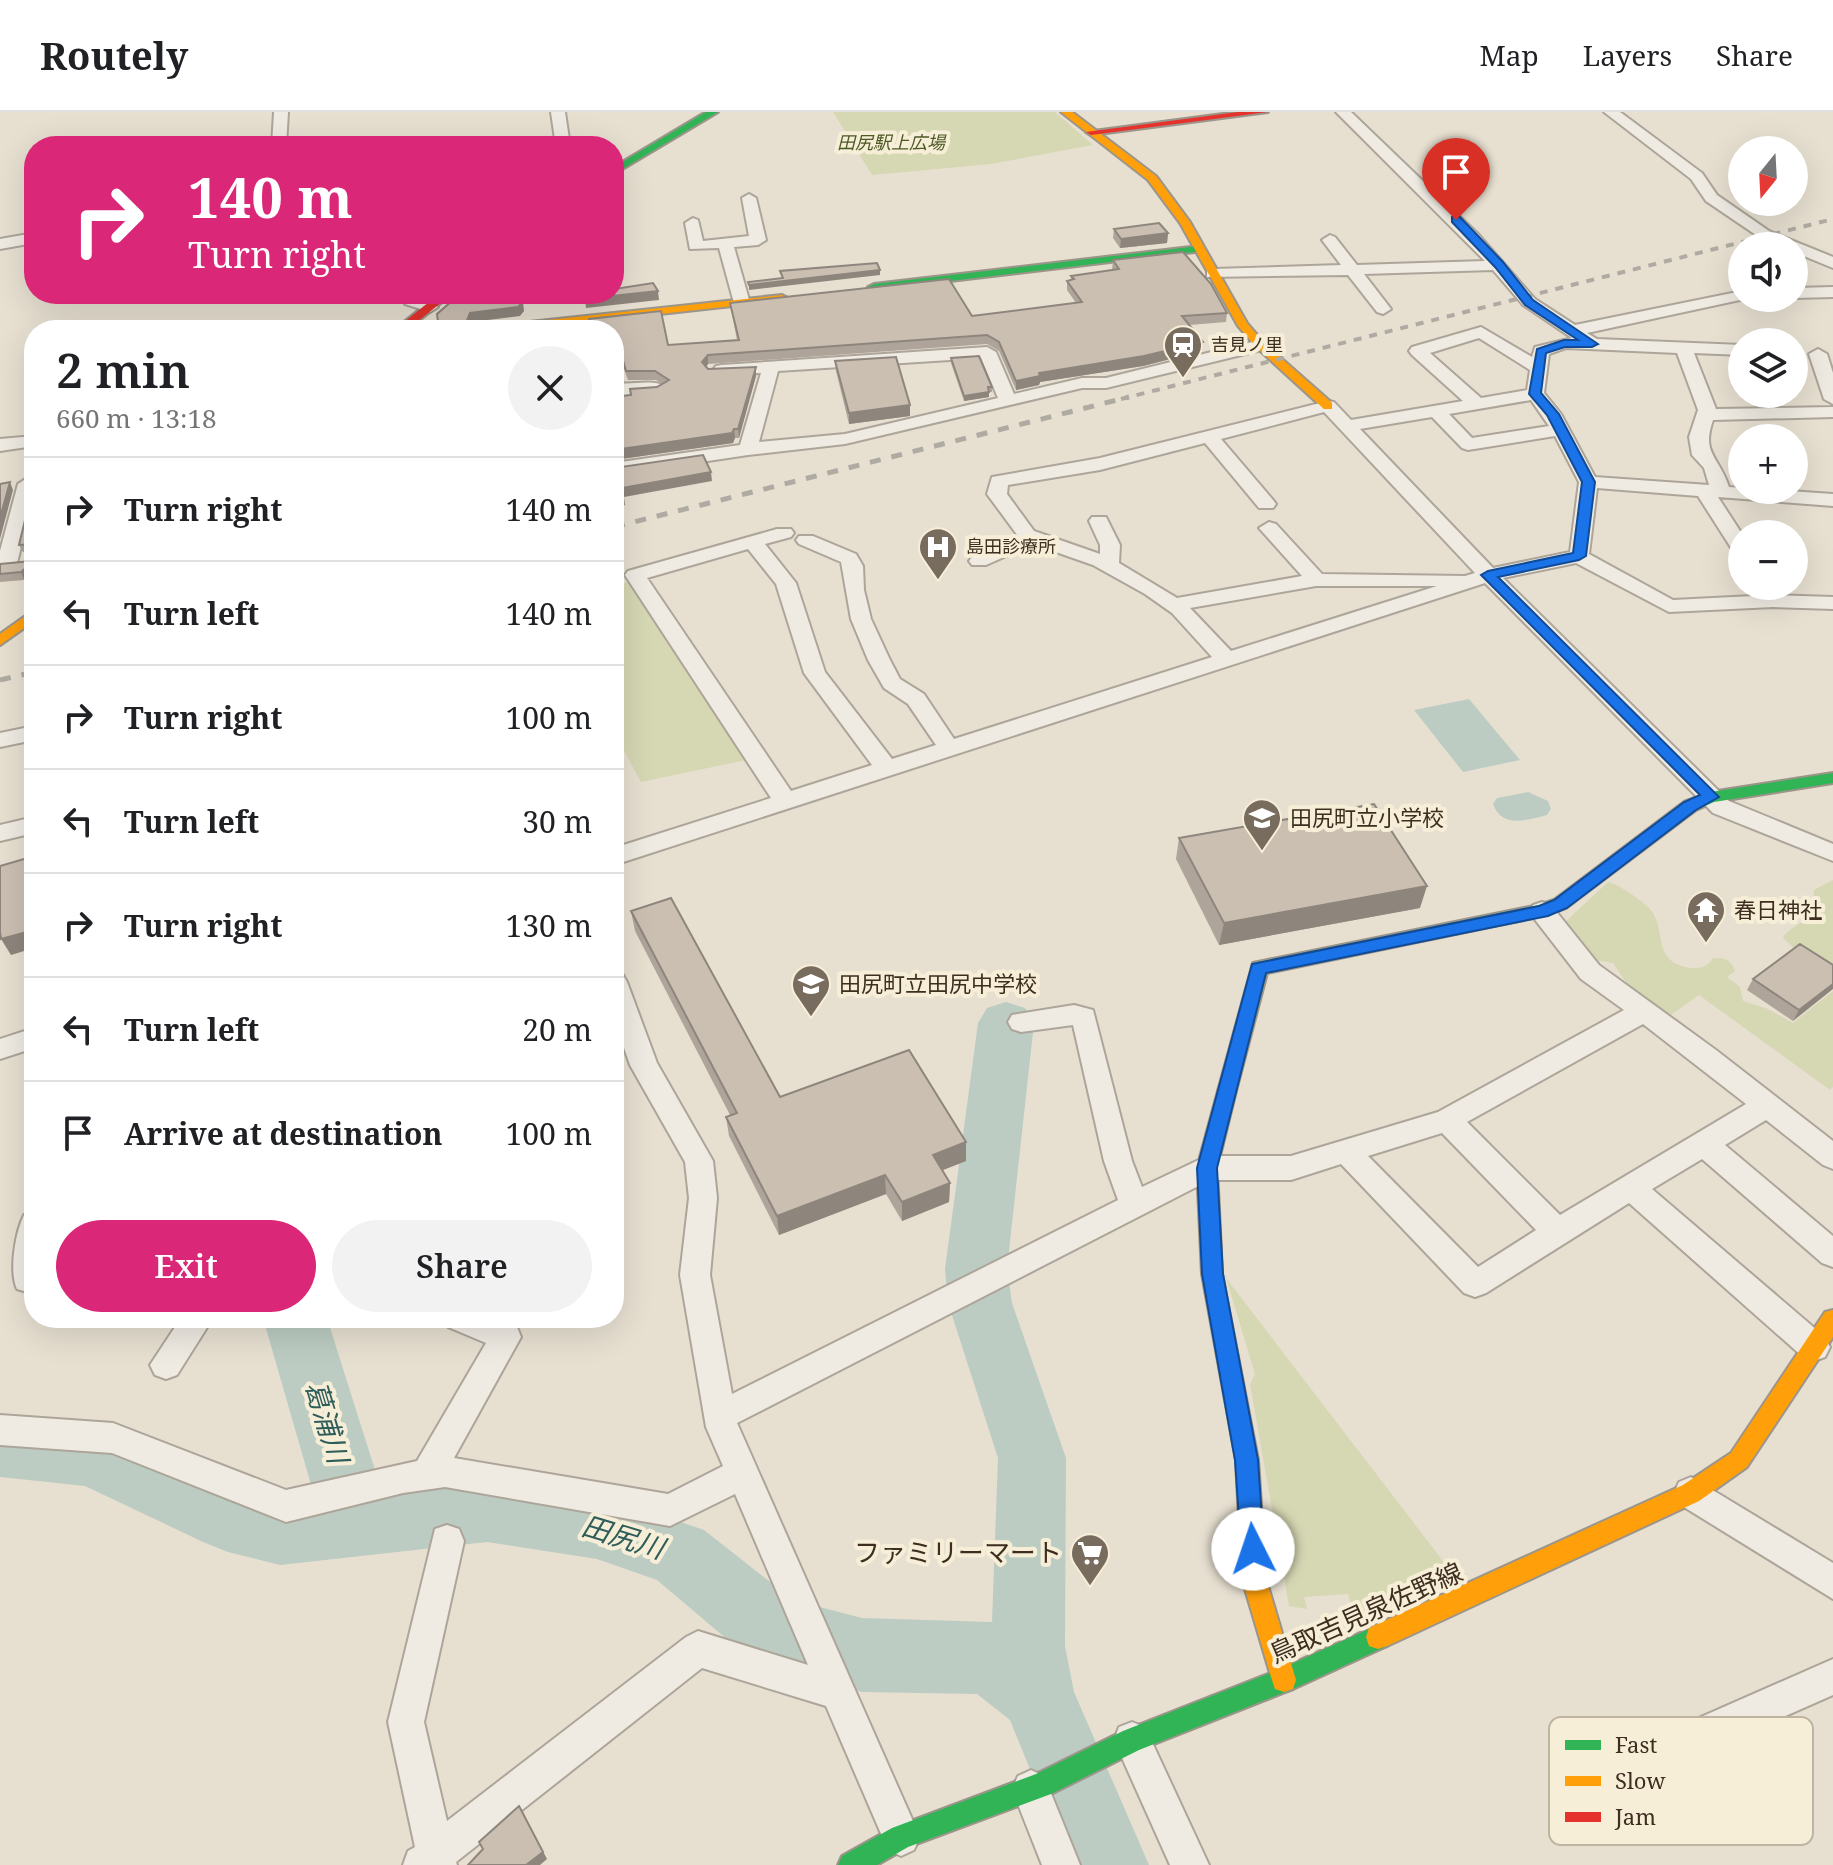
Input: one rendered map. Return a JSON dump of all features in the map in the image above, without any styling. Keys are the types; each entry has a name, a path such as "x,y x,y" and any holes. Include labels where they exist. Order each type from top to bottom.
{"street":[{"path":"280,136 281,112"},
{"path":"558,112 562,136"},
{"path":"624,165 713,112"},
{"path":"1066,112 1152,178 1185,222 1242,324 1260,345 1328,406 1481,578 1721,807 1833,853"},
{"path":"1091,132 1263,112"},
{"path":"1343,112 1499,265 1529,302 1592,344"},
{"path":"1611,112 1697,176 1711,198 1764,234 1833,263"},
{"path":"693,223 696,246 758,240 749,198"},
{"path":"0,244 24,240"},
{"path":"1330,240 1383,309"},
{"path":"726,245 742,303"},
{"path":"852,290 1199,249"},
{"path":"1213,274 1499,265"},
{"path":"1808,293 1833,292"},
{"path":"578,320 805,295"},
{"path":"1572,331 1728,299"},
{"path":"420,304 430,307"},
{"path":"413,320 434,304"},
{"path":"1476,403 1418,351 1481,332 1538,368"},
{"path":"1579,556 1588,482 1561,430 1535,394 1541,351 1564,343 1728,349"},
{"path":"624,468 748,449 845,439 1082,383 1106,383 1260,345"},
{"path":"1683,347 1707,410 1698,437 1701,455 1713,466 1713,491 1728,522"},
{"path":"715,371 987,352 1008,401"},
{"path":"1826,355 1833,399"},
{"path":"748,449 771,367"},
{"path":"624,390 658,388"},
{"path":"1345,426 1535,394"},
{"path":"1227,660 1173,605 1109,566 1027,535 997,494 999,481 1100,464 1328,406"},
{"path":"1435,410 1468,444 1561,430"},
{"path":"1706,415 1833,412"},
{"path":"1209,436 1266,504"},
{"path":"0,445 24,442"},
{"path":"1588,482 1833,500"},
{"path":"24,494 4,564 24,561"},
{"path":"1099,521 1110,545 1109,566"},
{"path":"1269,528 1316,580"},
{"path":"784,533 635,575 786,802"},
{"path":"979,561 1032,537"},
{"path":"806,540 849,558 861,619 879,660 892,683 916,699 950,749"},
{"path":"753,542 786,583 815,673 888,770"},
{"path":"624,854 1481,578 1579,556 1669,606 1728,598"},
{"path":"1173,605 1316,580 1481,578"},
{"path":"1808,599 1833,603"},
{"path":"0,641 24,622"},
{"path":"0,740 24,735"},
{"path":"1284,1680 1254,1579 1247,1460 1212,1274 1207,1168 1259,968 1542,911 1560,904 1690,806 1711,797 1833,778"},
{"path":"0,833 24,827"},
{"path":"1542,911 1590,972 1833,1157"},
{"path":"624,1010 644,1065 699,1161 703,1198 695,1275 720,1416 901,1837"},
{"path":"720,1416 1207,1168 1291,1168 1447,1120 1643,1012"},
{"path":"1021,1022 1074,1015 1084,1017 1118,1161 1134,1205"},
{"path":"0,1049 24,1041"},
{"path":"1346,1151 1475,1284 1766,1106"},
{"path":"1447,1120 1557,1232"},
{"path":"1704,1144 1833,1254"},
{"path":"1632,1189 1814,1347"},
{"name":"鳥取吉見泉佐野線","path":"851,1865 901,1837 1036,1787 1116,1749 1284,1680 1691,1493 1739,1460 1833,1319"},
{"path":"166,1365 191,1328"},
{"path":"427,1475 506,1337 484,1328"},
{"path":"0,1430 113,1438 286,1506 445,1472 670,1510 742,1473"},
{"path":"1691,1493 1832,1585"},
{"path":"447,1541 406,1722 432,1862 698,1649 838,1692"},
{"path":"1743,1717 1833,1677"},
{"path":"1116,1749 1190,1865"},
{"path":"1036,1787 1061,1865"}],"green space":[{"name":"田尻駅上広場","path":"833,112 1055,112 1093,145 991,164 872,175"},
{"path":"634,580 751,759 641,782 624,751 624,583"},
{"path":"1833,880 1833,978 1783,937 1812,915 1814,890"},
{"path":"1608,882 1649,908 1655,916 1665,952 1679,965 1701,967 1713,958 1729,962 1735,971 1727,977 1740,987 1743,1001 1768,1009 1793,1023 1833,991 1833,1087 1830,1090 1699,995 1668,1017 1629,987 1613,963 1594,960 1564,923"},
{"path":"1226,1278 1456,1578 1376,1612 1353,1612 1348,1594 1304,1597 1307,1609 1289,1606 1250,1384 1255,1374"}],"shaded area":[{"path":"1469,699 1520,760 1463,772 1414,710"},
{"path":"1528,792 1548,801 1551,809 1547,815 1509,820 1497,812 1493,804 1497,798"}],"building":[{"path":"1159,223 1168,233 1121,239 1114,229"},
{"path":"1183,252 1211,284 1227,313 1182,316 1203,342 1144,356 1039,373 1040,376 1016,381 999,342 987,335 708,355 702,362 708,369 756,367 738,429 732,433 624,449 624,396 631,395 630,389 657,387 669,380 655,371 626,371 624,320 589,319 661,311 668,345 739,340 730,303 949,279 972,316 1082,302 1067,281 1074,279 1071,276 1119,269 1113,260"},
{"path":"877,263 880,270 749,285 748,282 783,278 780,271"},
{"path":"653,283 658,291 624,295 624,287"},
{"path":"448,304 521,304 518,307 470,313 467,320 438,320 437,314"},
{"path":"979,356 992,387 988,387 989,392 964,396 951,358"},
{"path":"896,357 910,405 849,413 835,361"},
{"path":"703,455 711,472 624,488 624,467"},
{"path":"10,482 0,518 0,484"},
{"path":"24,524 24,545 19,545"},
{"path":"24,562 24,569 0,574 0,564"},
{"path":"1374,804 1427,886 1224,923 1179,838"},
{"path":"24,859 24,933 1,939 0,932 0,866"},
{"path":"671,898 780,1097 909,1050 966,1142 933,1155 950,1183 902,1202 885,1175 777,1216 726,1117 737,1113 631,911"},
{"path":"1800,944 1833,965 1833,984 1799,1010 1753,979"},
{"path":"519,1806 543,1852 526,1865 468,1865 483,1849 479,1842"}],"waterway":[{"path":"1006,1023 976,1269 980,1303 1032,1458 1028,1646 1037,1694"},
{"name":"葛浦川","path":"298,1328 358,1525"},
{"name":"田尻川","path":"0,1446 91,1455 228,1519 280,1531 358,1525"},
{"name":"田尻川","path":"358,1525 487,1509 597,1526 679,1554 774,1631 862,1655 990,1658 1037,1694"},
{"name":"田尻川","path":"1037,1694 1109,1865"}],"railway":[{"path":"1121,399 1833,219"},
{"path":"624,524 1129,397"},
{"path":"0,680 24,674"}],"traffic: fast":[{"path":"624,165 713,112"},
{"path":"874,287 1199,249"},
{"path":"1227,1091 1259,968 1542,911 1560,904 1690,806 1711,797 1833,778"},
{"path":"851,1865 901,1837 1042,1785 1132,1740 1284,1680 1378,1637"}],"traffic: slow":[{"path":"1066,112 1152,178 1185,222 1242,324 1260,345 1328,406"},
{"path":"576,320 782,298"},
{"path":"0,641 24,622"},
{"path":"1227,1091 1207,1168 1212,1274 1247,1460 1254,1579 1284,1680"},
{"path":"1378,1637 1691,1493 1739,1460 1833,1319"}],"traffic: jam":[{"path":"1091,132 1263,112"},
{"path":"413,320 433,304"}],"place":[{"name":"吉見ノ里","path":"1183,379"},
{"name":"島田診療所","path":"938,581"},
{"name":"田尻町立小学校","path":"1262,852"},
{"name":"春日神社","path":"1706,944"},
{"name":"田尻町立田尻中学校","path":"811,1018"},
{"name":"ファミリーマート","path":"1090,1587"}],"route":[{"path":"1253,1549 1247,1460 1212,1274 1207,1168 1259,968 1542,911 1560,904 1690,806 1711,797 1488,575 1579,556 1588,482 1552,414 1535,394 1541,351 1564,343 1592,344 1529,302 1456,220"}]}
